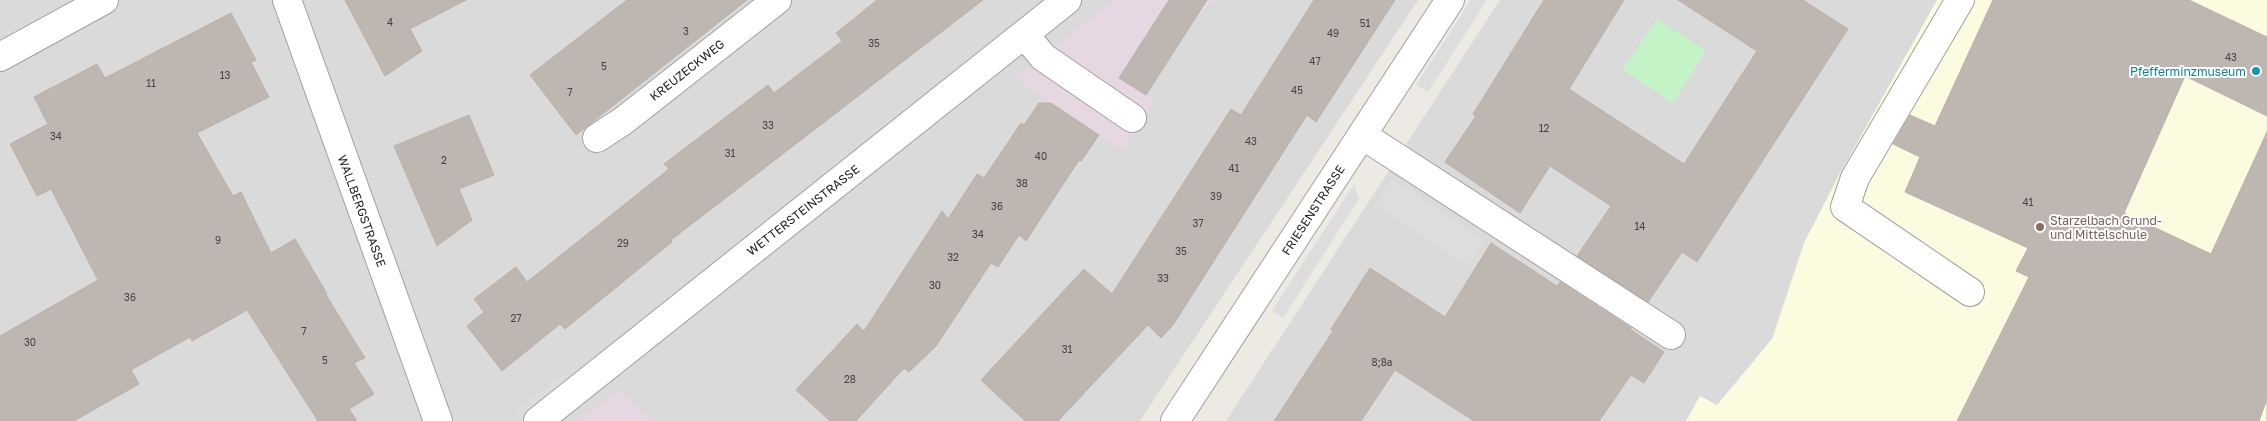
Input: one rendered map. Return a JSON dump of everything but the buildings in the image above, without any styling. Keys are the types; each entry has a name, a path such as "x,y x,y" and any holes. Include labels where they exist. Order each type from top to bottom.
{"street":[{"path":"0,56 104,0"},
{"name":"WALLBERGSTRASSE","path":"287,0 438,421"},
{"name":"KREUZECKWEG","path":"596,138 623,122 777,0"},
{"name":"FRIESENSTRASSE","path":"1175,421 1450,0"},
{"path":"1960,0 1854,178 1845,207 1970,292"},
{"name":"WETTERSTEINSTRASSE","path":"538,421 1024,35 1061,2"},
{"path":"1024,35 1042,57 1132,118"},
{"path":"1362,135 1671,335"}],"shaded area":[{"path":"0,0 1418,0 1140,421 0,421"},
{"path":"1114,0 1215,0 1201,10 1146,95 1155,101 1123,151 1099,134 1081,161 1025,124 1043,97 1016,78"},
{"path":"1471,0 1487,0 1428,92 1416,85"},
{"path":"1500,0 2267,0 2267,421 1226,421"},
{"name":"Starzelbach Grund- und Mittelschule","path":"1937,0 2267,0 2266,421 1686,421 1700,396 1717,405 1772,339 1804,243 1838,177"},
{"path":"1392,179 1485,240 1468,266 1375,205"},
{"path":"1354,184 1359,199 1283,318 1272,311"},
{"path":"561,375 568,383 521,421 514,412"},
{"path":"619,390 653,421 579,421 597,407"}],"green space":[{"path":"1657,19 1706,51 1673,103 1623,70"}],"place":[{"name":"Pfefferminzmuseum","path":"2256,71"},
{"name":"Starzelbach Grund- und Mittelschule","path":"2040,227"}]}
